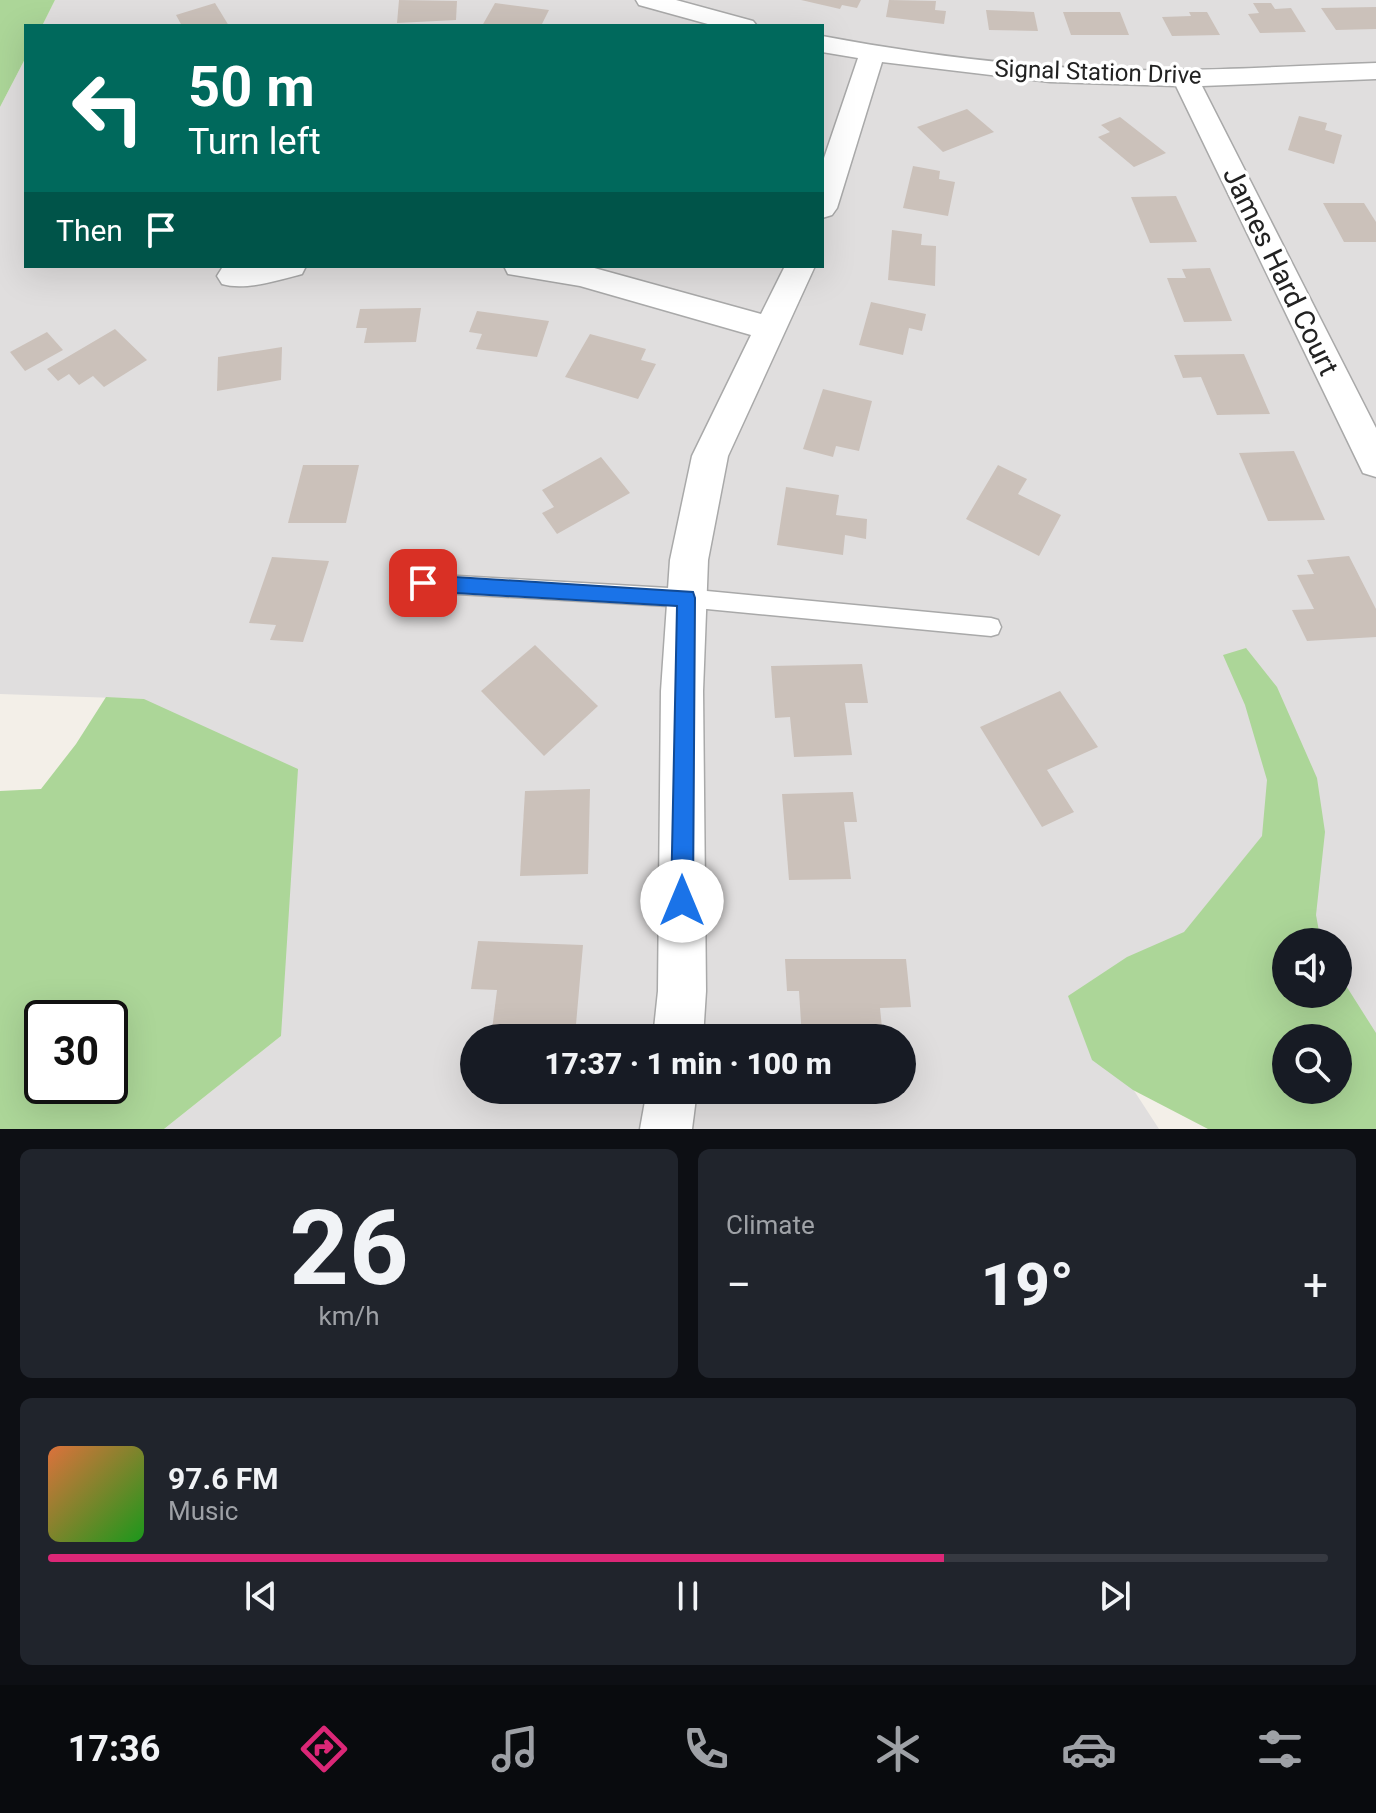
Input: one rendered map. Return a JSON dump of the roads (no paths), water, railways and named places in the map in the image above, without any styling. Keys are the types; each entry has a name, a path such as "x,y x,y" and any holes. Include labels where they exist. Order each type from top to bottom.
{"street":[{"path":"648,0 737,24"},
{"name":"Signal Station Drive","path":"824,44 872,54 1025,72 1185,78 1376,71"},
{"path":"824,202 872,54"},
{"name":"James Hard Court","path":"1185,78 1376,463"},
{"path":"233,276 279,268"},
{"path":"533,268 580,275 770,328"},
{"path":"679,1024 682,991 682,691 689,560 710,456 799,268"},
{"path":"666,1129 670,1104"}],"lane":[{"path":"423,583 686,598 991,627"}]}
